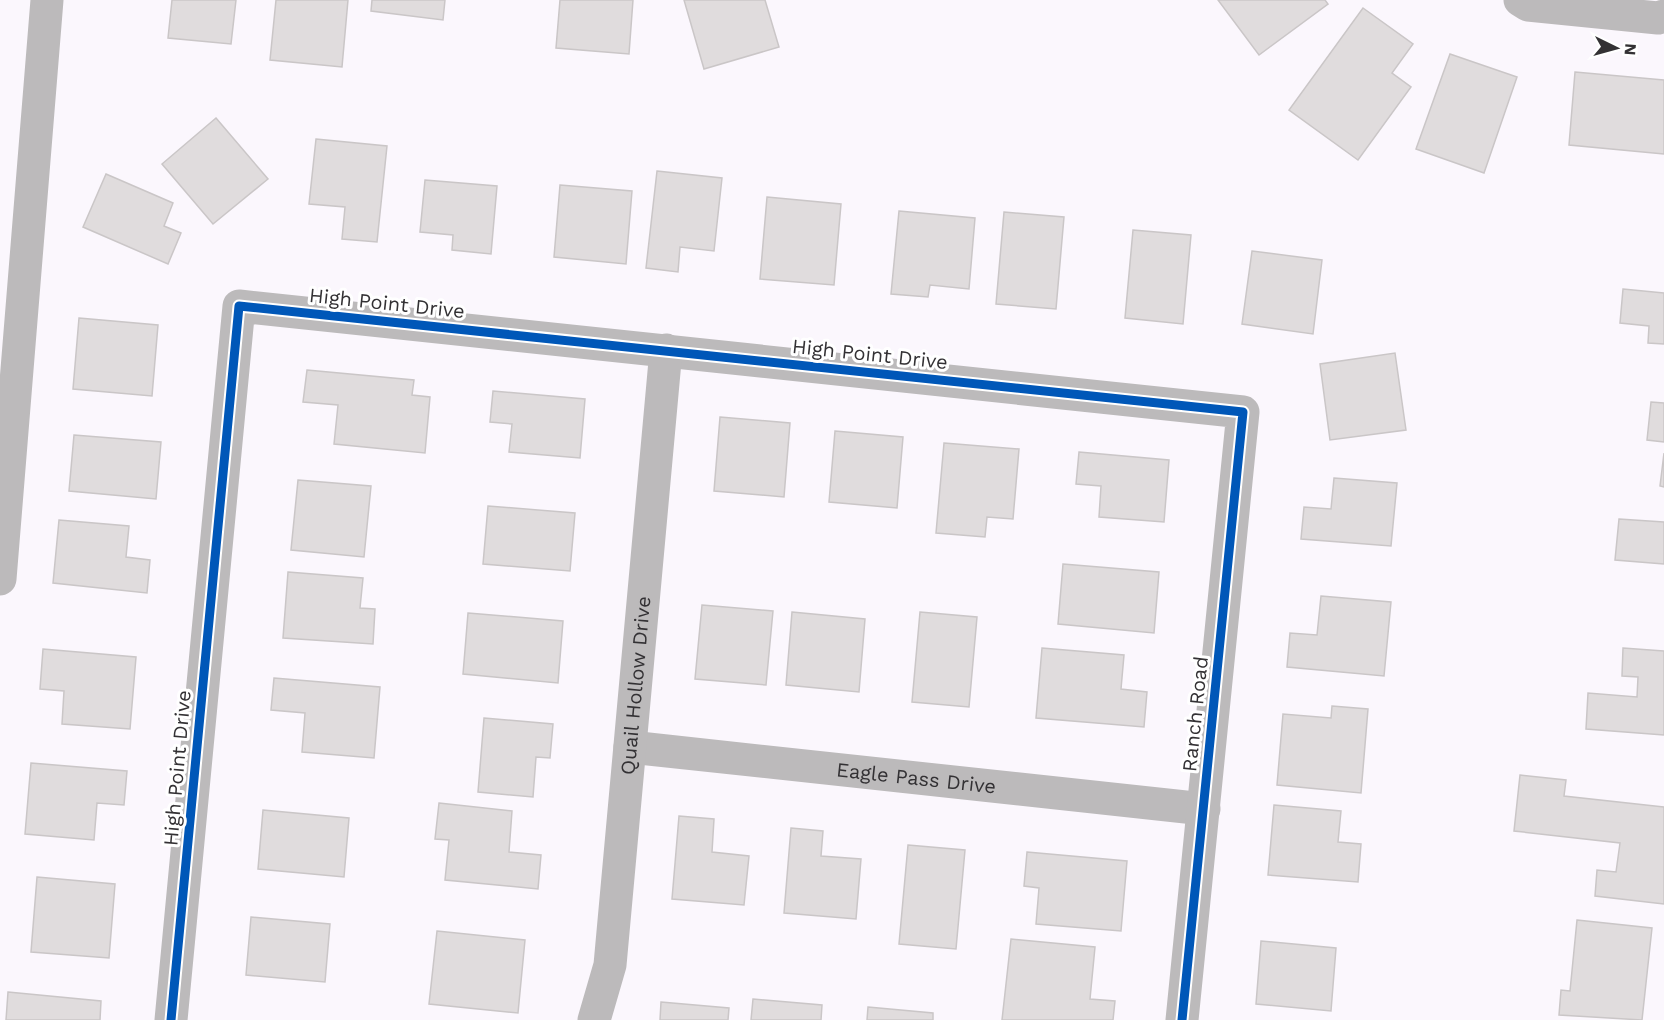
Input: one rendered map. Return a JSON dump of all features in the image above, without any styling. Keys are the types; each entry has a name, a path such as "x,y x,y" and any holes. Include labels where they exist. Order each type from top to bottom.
{"street":[{"path":"0,579 47,0"},
{"path":"1520,0 1528,4 1658,18 1664,15"},
{"name":"High Point Drive","path":"171,1020 239,306 1244,412"},
{"name":"Quail Hollow Drive","path":"594,1020 610,965 666,350"},
{"name":"Ranch Road","path":"1182,1020 1244,412"},
{"name":"Eagle Pass Drive","path":"630,747 1204,809"}],"building":[{"path":"172,0 236,0 231,44 168,38"},
{"path":"276,0 348,0 342,67 270,60"},
{"path":"372,0 445,0 443,20 371,11"},
{"path":"560,0 633,0 629,54 556,48"},
{"path":"684,0 765,0 779,47 704,69"},
{"path":"1218,0 1325,0 1328,4 1259,55"},
{"path":"1363,8 1413,44 1392,73 1411,87 1358,160 1289,110"},
{"path":"1450,54 1517,77 1484,173 1416,149"},
{"path":"1575,72 1664,80 1664,154 1569,145"},
{"path":"216,118 268,179 213,224 162,164"},
{"path":"316,139 387,146 377,242 342,239 345,207 309,204"},
{"path":"657,171 722,178 714,251 680,247 678,272 646,268"},
{"path":"106,174 173,203 164,226 181,233 168,264 83,227"},
{"path":"425,180 497,186 491,254 452,250 453,235 420,232"},
{"path":"560,185 632,191 626,264 554,257"},
{"path":"767,197 841,204 834,285 760,279"},
{"path":"899,211 975,218 969,289 930,285 928,297 891,294"},
{"path":"1004,212 1064,217 1056,309 996,304"},
{"path":"1133,230 1191,235 1183,324 1125,318"},
{"path":"1252,251 1322,260 1313,334 1242,324"},
{"path":"1623,289 1664,293 1664,344 1648,343 1649,326 1620,323"},
{"path":"79,318 158,325 152,396 73,389"},
{"path":"1395,353 1406,430 1330,440 1320,364"},
{"path":"307,370 414,380 412,395 430,397 425,453 334,444 338,405 303,402"},
{"path":"493,391 585,399 580,458 509,452 512,424 490,422"},
{"path":"1651,402 1664,403 1664,442 1647,440"},
{"path":"720,417 790,423 784,497 714,491"},
{"path":"835,431 903,437 897,508 829,502"},
{"path":"74,435 161,442 156,499 69,491"},
{"path":"944,443 1019,449 1013,519 987,517 985,537 936,533"},
{"path":"1079,452 1169,460 1164,522 1099,517 1101,486 1076,484"},
{"path":"1664,453 1664,487 1660,486"},
{"path":"1334,478 1397,483 1391,546 1301,539 1304,507 1331,509"},
{"path":"298,480 371,486 364,557 291,550"},
{"path":"488,506 575,513 570,571 483,564"},
{"path":"1619,519 1664,522 1664,564 1615,560"},
{"path":"59,520 129,526 126,557 150,560 147,593 53,583"},
{"path":"1063,564 1159,572 1154,633 1058,624"},
{"path":"288,572 363,578 360,608 375,609 373,644 283,638"},
{"path":"1321,596 1391,602 1384,676 1287,667 1290,633 1317,635"},
{"path":"702,605 773,611 766,685 695,679"},
{"path":"792,612 865,619 859,692 786,685"},
{"path":"920,612 977,617 969,707 912,702"},
{"path":"468,613 563,621 558,683 463,674"},
{"path":"1042,648 1124,655 1121,689 1147,692 1144,727 1036,718"},
{"path":"1623,648 1664,651 1664,735 1586,729 1588,693 1637,697 1638,677 1622,676"},
{"path":"43,649 136,657 130,729 62,724 64,691 40,689"},
{"path":"274,678 380,687 374,758 302,752 305,713 271,710"},
{"path":"1332,706 1368,709 1361,793 1277,785 1283,714 1331,718"},
{"path":"484,718 553,724 550,758 536,757 533,797 478,792"},
{"path":"31,763 127,771 124,805 97,803 94,840 25,834"},
{"path":"1520,775 1566,780 1564,796 1664,807 1664,904 1595,896 1597,870 1616,872 1620,843 1514,831"},
{"path":"439,803 512,811 509,852 541,855 538,889 445,880 449,840 435,839"},
{"path":"1274,805 1341,811 1338,842 1361,844 1358,882 1268,875"},
{"path":"263,810 349,818 344,877 258,869"},
{"path":"679,816 714,819 712,852 749,856 744,905 672,899"},
{"path":"791,828 823,831 821,856 861,859 856,919 784,913"},
{"path":"908,845 965,850 956,949 899,944"},
{"path":"1027,852 1127,861 1121,931 1036,924 1039,888 1024,886"},
{"path":"37,877 115,884 109,958 31,952"},
{"path":"251,917 330,924 325,982 246,975"},
{"path":"1577,920 1652,928 1642,1020 1559,1015 1561,990 1570,991"},
{"path":"437,931 525,940 518,1013 429,1004"},
{"path":"1011,939 1095,947 1090,999 1115,1001 1113,1020 1002,1020"},
{"path":"1261,941 1336,948 1331,1011 1256,1004"},
{"path":"8,992 101,1001 100,1020 6,1020"},
{"path":"753,999 822,1005 821,1020 751,1020"},
{"path":"661,1002 729,1008 728,1020 660,1020"},
{"path":"868,1007 933,1013 933,1020 867,1020"}],"cycle path":[{"path":"171,1020 239,306 1243,412 1182,1020"}]}
